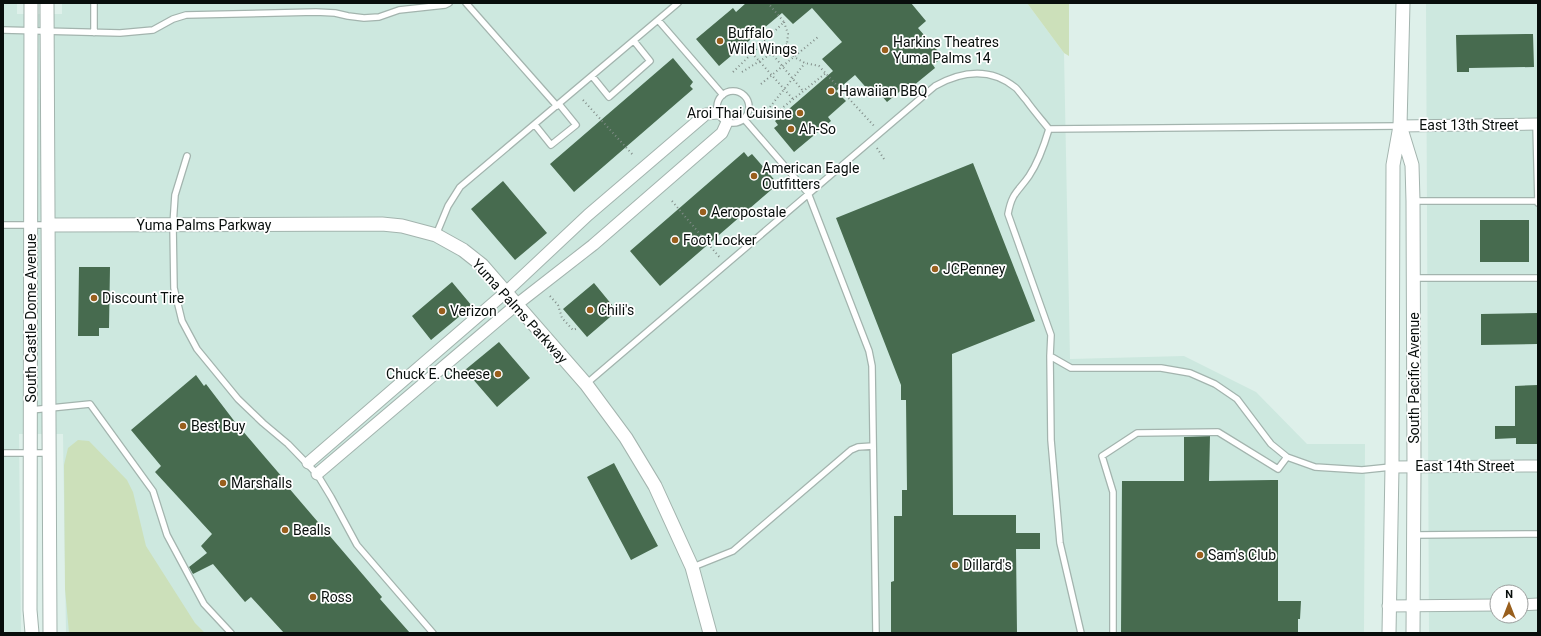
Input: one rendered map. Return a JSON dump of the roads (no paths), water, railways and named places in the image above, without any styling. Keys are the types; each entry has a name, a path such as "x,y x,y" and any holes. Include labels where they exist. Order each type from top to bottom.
{"street":[{"name":"South Castle Dome Avenue","path":"31,3 30,610 32,633"},
{"name":"South Castle Dome Avenue","path":"48,3 48,409 50,633"},
{"name":"South Pacific Avenue","path":"1388,633 1392,467 1393,165 1400,126 1403,3"},
{"path":"308,463 506,292 588,215 706,114 718,113"},
{"path":"317,474 516,305 592,245 722,133 727,122"},
{"name":"East 13th Street","path":"1400,126 1537,124"},
{"name":"South Pacific Avenue","path":"1400,126 1412,165 1413,201 1413,633"},
{"name":"Yuma Palms Parkway","path":"48,225 382,224 402,226 436,235 468,254 482,265 586,384 626,438 655,486 692,568 710,633"},
{"name":"East 14th Street","path":"1392,467 1538,466"},
{"path":"1388,606 1489,605"}],"lane":[{"path":"94,3 94,33"},
{"path":"3,30 31,32 120,33 153,30 173,19 186,16 316,12 335,13 364,18 379,17 399,10 444,5 449,3"},
{"path":"466,3 576,125 551,145 535,125"},
{"path":"436,235 448,206 460,187 678,3"},
{"path":"658,20 723,94"},
{"path":"592,76 609,97 650,61 634,41"},
{"path":"586,384 934,86 949,78 962,74 980,73 999,79 1016,88 1049,129"},
{"path":"732,90 746,96 749,100 750,110 744,119 736,123 723,120 718,113 717,103 723,94 732,90"},
{"path":"744,119 808,193 869,352 872,366 876,633"},
{"path":"1413,201 1538,202 1537,124"},
{"path":"1049,129 1400,126"},
{"path":"1049,129 1042,155 1029,177 1018,188 1010,202 1008,214 1051,335 1051,440 1060,543 1081,633"},
{"path":"187,156 175,195 173,225 174,288 182,320 197,349 238,399 308,463 317,474 357,545 433,633"},
{"path":"3,225 48,225"},
{"path":"1413,278 1538,278"},
{"path":"1050,356 1071,368 1162,368 1190,373 1215,384 1237,399 1271,444 1287,458 1315,467 1362,470 1392,467"},
{"path":"31,410 90,404 153,491 168,535 204,604 231,633"},
{"path":"1113,633 1114,492 1102,456 1137,433 1218,432 1278,469 1287,458"},
{"path":"692,568 733,551 851,450 858,447 873,446"},
{"path":"3,453 49,453"},
{"path":"1414,535 1538,534"}],"place":[{"name":"Buffalo Wild Wings","path":"720,41"},
{"name":"Harkins Theatres Yuma Palms 14","path":"885,50"},
{"name":"Hawaiian BBQ","path":"831,91"},
{"name":"Aroi Thai Cuisine","path":"800,113"},
{"name":"Ah-So","path":"791,129"},
{"name":"American Eagle Outfitters","path":"754,176"},
{"name":"Aeropostale","path":"703,212"},
{"name":"Foot Locker","path":"675,240"},
{"name":"JCPenney","path":"935,269"},
{"name":"Discount Tire","path":"94,298"},
{"name":"Chili's","path":"590,310"},
{"name":"Verizon","path":"442,311"},
{"name":"Chuck E. Cheese","path":"498,374"},
{"name":"Best Buy","path":"183,426"},
{"name":"Marshalls","path":"223,483"},
{"name":"Bealls","path":"285,530"},
{"name":"Sam's Club","path":"1200,555"},
{"name":"Dillard's","path":"955,565"},
{"name":"Ross","path":"313,597"}]}
